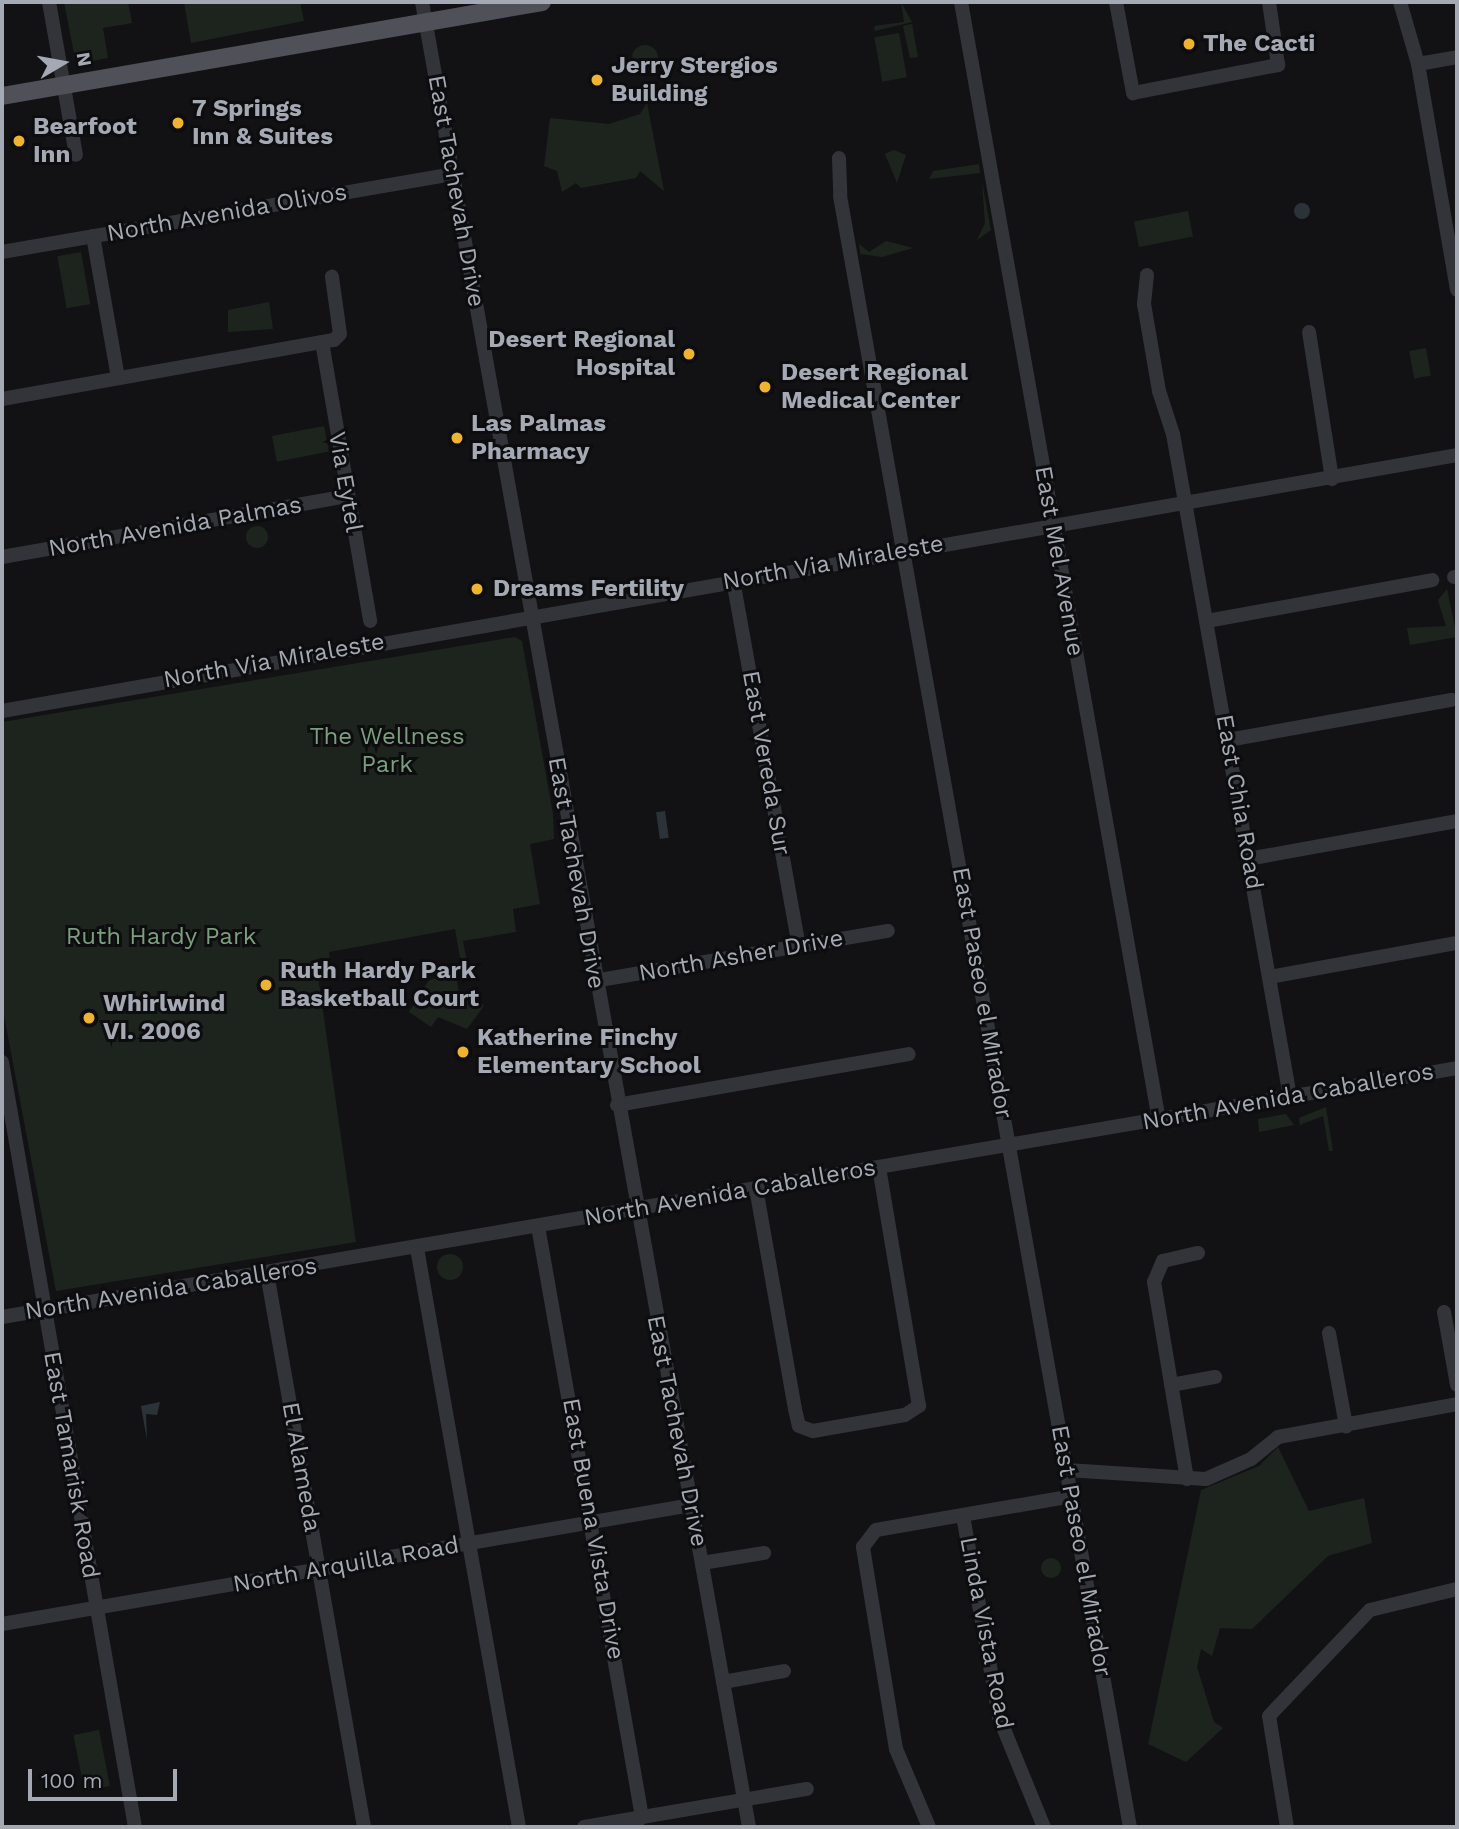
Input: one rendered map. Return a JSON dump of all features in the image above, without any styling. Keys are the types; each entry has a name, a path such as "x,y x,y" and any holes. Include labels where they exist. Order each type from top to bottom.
{"main road":[{"path":"2,96 542,2"}],"street":[{"path":"50,2 76,155"},
{"name":"East Tachevah Drive","path":"422,2 533,613 594,981 749,1827"},
{"name":"East Mel Avenue","path":"961,2 1159,1120"},
{"path":"1116,2 1133,93 1278,65 1269,2"},
{"path":"1400,2 1418,64 1457,290"},
{"path":"1418,64 1457,57"},
{"name":"East Paseo el Mirador","path":"839,158 840,196 1130,1827"},
{"name":"North Avenida Olivos","path":"2,252 452,174"},
{"path":"93,236 118,378"},
{"name":"East Chia Road","path":"1147,275 1150,340 1186,507 1290,1097"},
{"path":"2,399 322,342 340,334 332,277"},
{"path":"1309,332 1332,479"},
{"name":"Via Eytel","path":"322,342 370,621"},
{"name":"North Via Miraleste","path":"2,711 533,613 1053,524 1186,507 1457,455"},
{"name":"North Avenida Palmas","path":"2,557 347,496"},
{"name":"East Vereda Sur","path":"733,580 799,946"},
{"path":"1207,621 1432,580"},
{"path":"1228,740 1451,700"},
{"path":"1248,859 1457,821"},
{"name":"North Asher Drive","path":"594,981 888,931"},
{"path":"1269,977 1457,943"},
{"path":"617,1105 909,1054"},
{"name":"East Tamarisk Road","path":"2,1062 135,1827"},
{"name":"North Avenida Caballeros","path":"2,1317 1457,1068"},
{"path":"756,1188 795,1409 799,1426 813,1432 905,1415 919,1406 920,1388 879,1167"},
{"name":"East Buena Vista Drive","path":"538,1226 593,1522 636,1822"},
{"path":"417,1248 519,1827"},
{"path":"1187,1479 1171,1385 1156,1267 1198,1254"},
{"name":"El Alameda","path":"267,1273 364,1827"},
{"path":"1444,1312 1457,1385"},
{"path":"1329,1333 1346,1426"},
{"path":"1171,1385 1215,1377"},
{"path":"1067,1470 1206,1479 1239,1464 1278,1437 1457,1404"},
{"path":"929,1827 896,1749 863,1547 876,1530 1072,1496"},
{"name":"North Arquilla Road","path":"2,1624 691,1505"},
{"name":"Linda Vista Road","path":"963,1516 999,1717 1044,1827"},
{"path":"702,1563 764,1553"},
{"path":"1287,1827 1269,1716 1370,1610 1457,1589"},
{"path":"723,1682 784,1671"},
{"path":"584,1827 636,1822 807,1789"}],"green space":[{"path":"64,2 128,2 132,23 103,28 108,58 76,64"},
{"path":"184,2 300,2 304,21 191,43"},
{"path":"901,2 912,22 875,31 874,26 904,22"},
{"path":"912,24 918,57 910,58 903,26"},
{"path":"899,33 907,77 882,82 874,37"},
{"path":"645,45 654,49 658,58 654,67 645,71 636,67 632,58 636,49"},
{"path":"647,103 664,191 640,171 636,178 581,188 576,183 562,192 557,171 544,166 550,118 609,124 640,114"},
{"path":"894,150 906,155 897,183 885,154"},
{"path":"979,164 980,173 929,179 933,171"},
{"path":"982,182 991,230 977,240 985,223"},
{"path":"1188,211 1193,237 1139,247 1134,221"},
{"path":"886,241 913,248 882,257 860,254 859,244 869,252"},
{"path":"81,252 90,304 67,308 57,256"},
{"path":"269,302 273,329 228,332 228,310"},
{"path":"1426,348 1431,376 1414,379 1409,351"},
{"path":"324,426 329,452 277,462 272,436"},
{"path":"257,526 265,529 268,537 265,545 257,548 249,545 246,537 249,529"},
{"path":"1447,589 1457,637 1410,645 1407,628 1446,626 1438,600"},
{"name":"Ruth Hardy Park","path":"515,637 522,641 553,814 554,839 530,844 540,904 513,909 516,932 463,941 467,962 461,963 455,929 329,952 330,964 317,969 356,1242 56,1291 2,1005 2,722"},
{"path":"456,975 459,993 470,991 484,1006 467,1029 438,1017 431,1027 409,1012 429,980"},
{"path":"1326,1107 1333,1151 1329,1151 1323,1116 1300,1125 1299,1118"},
{"path":"1286,1114 1294,1125 1259,1132 1258,1119"},
{"path":"450,1254 459,1258 463,1267 459,1276 450,1280 441,1276 437,1267 441,1258"},
{"path":"1278,1447 1309,1511 1364,1498 1372,1543 1328,1556 1252,1629 1220,1628 1212,1656 1201,1649 1197,1667 1214,1722 1223,1728 1186,1762 1148,1744 1201,1490 1259,1466"},
{"path":"1051,1558 1058,1561 1061,1568 1058,1575 1051,1578 1044,1575 1041,1568 1044,1561"},
{"path":"99,1730 110,1786 84,1791 73,1735"}],"shaded area":[{"path":"1302,203 1308,205 1308,217 1302,219 1296,217 1294,211 1296,205"},
{"path":"665,811 669,838 660,839 656,812"},
{"path":"160,1402 157,1415 146,1414 147,1440 141,1406"}],"place":[{"name":"The Cacti","path":"1189,44"},
{"name":"Jerry Stergios Building","path":"597,80"},
{"name":"7 Springs Inn & Suites","path":"178,123"},
{"name":"Bearfoot Inn","path":"19,141"},
{"name":"Desert Regional Hospital","path":"689,354"},
{"name":"Desert Regional Medical Center","path":"765,387"},
{"name":"Las Palmas Pharmacy","path":"457,438"},
{"name":"Dreams Fertility","path":"477,589"},
{"name":"Ruth Hardy Park Basketball Court","path":"266,985"},
{"name":"Whirlwind VI. 2006","path":"89,1018"},
{"name":"Katherine Finchy Elementary School","path":"463,1052"}],"park label":[{"name":"The Wellness Park","path":"387,751"}]}
